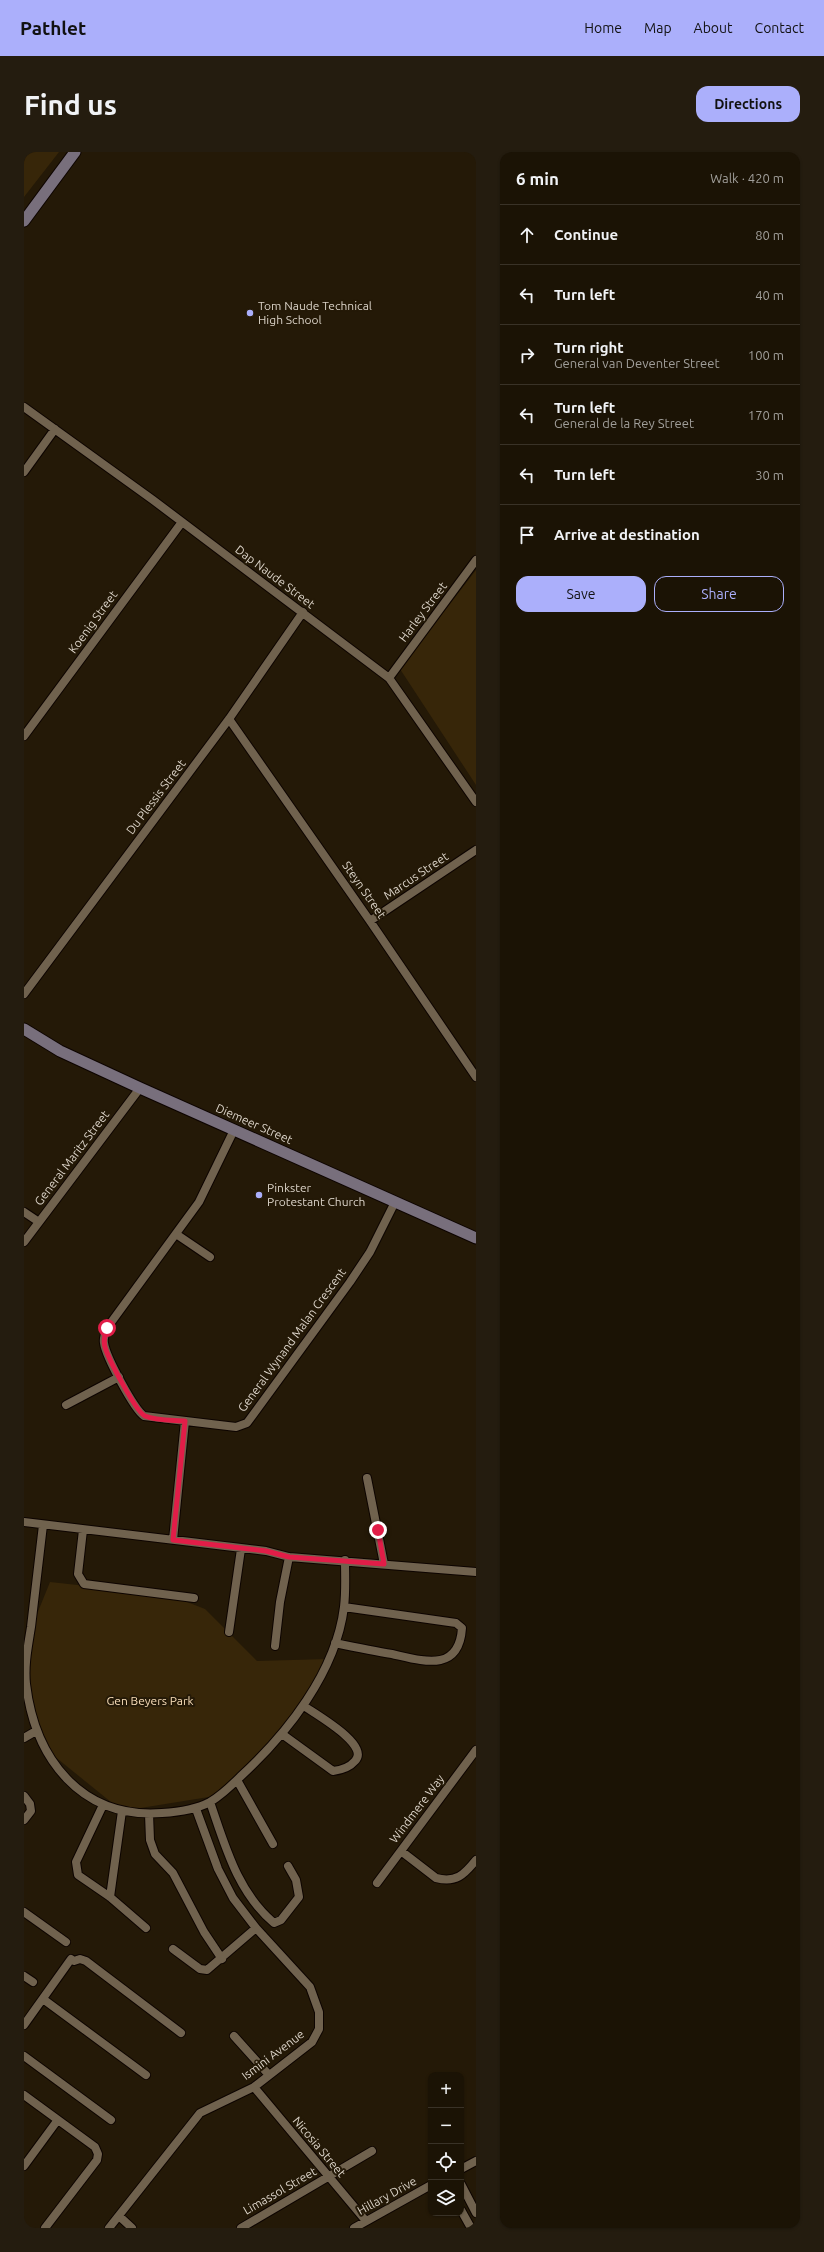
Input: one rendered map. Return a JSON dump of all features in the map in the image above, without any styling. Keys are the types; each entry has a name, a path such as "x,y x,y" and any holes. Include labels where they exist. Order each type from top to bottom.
{"street":[{"path":"24,221 75,152"},
{"name":"Dap Naude Street","path":"24,407 182,522 389,678 476,802"},
{"path":"24,472 55,429"},
{"name":"Koenig Street","path":"24,736 182,522"},
{"name":"Harley Street","path":"389,678 476,560"},
{"name":"Du Plessis Street","path":"24,994 229,719 303,612"},
{"name":"Steyn Street","path":"229,719 370,921 476,1077"},
{"name":"Marcus Street","path":"370,921 476,850"},
{"name":"Diemeer Street","path":"24,1029 60,1051 140,1088 476,1238"},
{"name":"General Maritz Street","path":"24,1242 140,1088"},
{"name":"General Wynand Malan Crescent","path":"234,1130 203,1196 107,1328 104,1339 105,1348 129,1396 144,1416 236,1427 244,1425 251,1419 350,1282 370,1252 395,1202"},
{"path":"24,1212 39,1222"},
{"path":"176,1234 210,1257"},
{"path":"66,1405 119,1377"},
{"path":"173,1540 185,1421"},
{"path":"367,1478 384,1564"},
{"path":"24,1522 266,1551 289,1557 345,1560 452,1572 476,1572"},
{"path":"43,1524 26,1669 26,1696 36,1732 43,1747 64,1776 103,1806 122,1811 148,1814 196,1809 210,1802 238,1780 265,1754 304,1706 335,1643 344,1607 345,1560"},
{"path":"84,1530 78,1574 84,1584 194,1598"},
{"path":"229,1632 241,1549"},
{"path":"275,1646 280,1602 289,1557"},
{"path":"335,1643 430,1662 450,1656 460,1643 462,1628 456,1623 344,1607"},
{"path":"282,1734 333,1771 348,1767 357,1760 358,1751 352,1740 304,1706"},
{"path":"24,1738 36,1732"},
{"name":"Windmere Way","path":"377,1883 476,1750"},
{"path":"238,1780 273,1844"},
{"path":"24,1796 31,1808 31,1814 24,1820"},
{"path":"210,1802 233,1866 256,1906 274,1923 281,1920 299,1897 296,1880 288,1866"},
{"path":"103,1806 75,1865 78,1875 110,1897 146,1928"},
{"name":"Ismini Avenue","path":"109,2228 200,2113 254,2087 312,2042 319,2030 320,2021 310,1987 256,1928 233,1898 222,1877 196,1809"},
{"path":"110,1897 122,1811"},
{"path":"148,1814 150,1840 155,1854 173,1873 204,1932 222,1958"},
{"path":"401,1851 436,1878 442,1880 452,1880 461,1877 476,1860"},
{"path":"24,1912 66,1942"},
{"path":"173,1949 204,1970 209,1969 256,1928"},
{"path":"24,2025 71,1959 74,1961 81,1959 181,2033"},
{"path":"24,1976 33,1982"},
{"path":"43,1999 146,2075"},
{"path":"234,2036 269,2075"},
{"path":"24,2056 111,2120"},
{"name":"Nicosia Street","path":"254,2087 366,2221"},
{"path":"24,2095 57,2121 95,2147 98,2154 97,2160 45,2228"},
{"path":"24,2166 57,2121"},
{"name":"Limassol Street","path":"241,2228 372,2151"},
{"path":"464,2167 476,2161"},
{"name":"Hillary Drive","path":"354,2228 428,2187"},
{"path":"464,2190 476,2213"},
{"path":"464,2215 471,2228"},
{"path":"119,2216 132,2228"}],"green space":[{"path":"24,152 59,152 24,197"},
{"path":"476,570 476,785 400,669"},
{"name":"Gen Beyers Park","path":"50,1582 169,1595 205,1609 257,1661 328,1659 272,1746 221,1795 122,1811 43,1747 26,1683 31,1629"}],"place":[{"name":"Tom Naude Technical High School","path":"250,313"},
{"name":"Pinkster Protestant Church","path":"259,1195"}],"route":[{"path":"107,1328 104,1339 105,1348 129,1396 140,1414 149,1417 185,1421 173,1540 266,1551 289,1557 384,1564 378,1530"}]}
